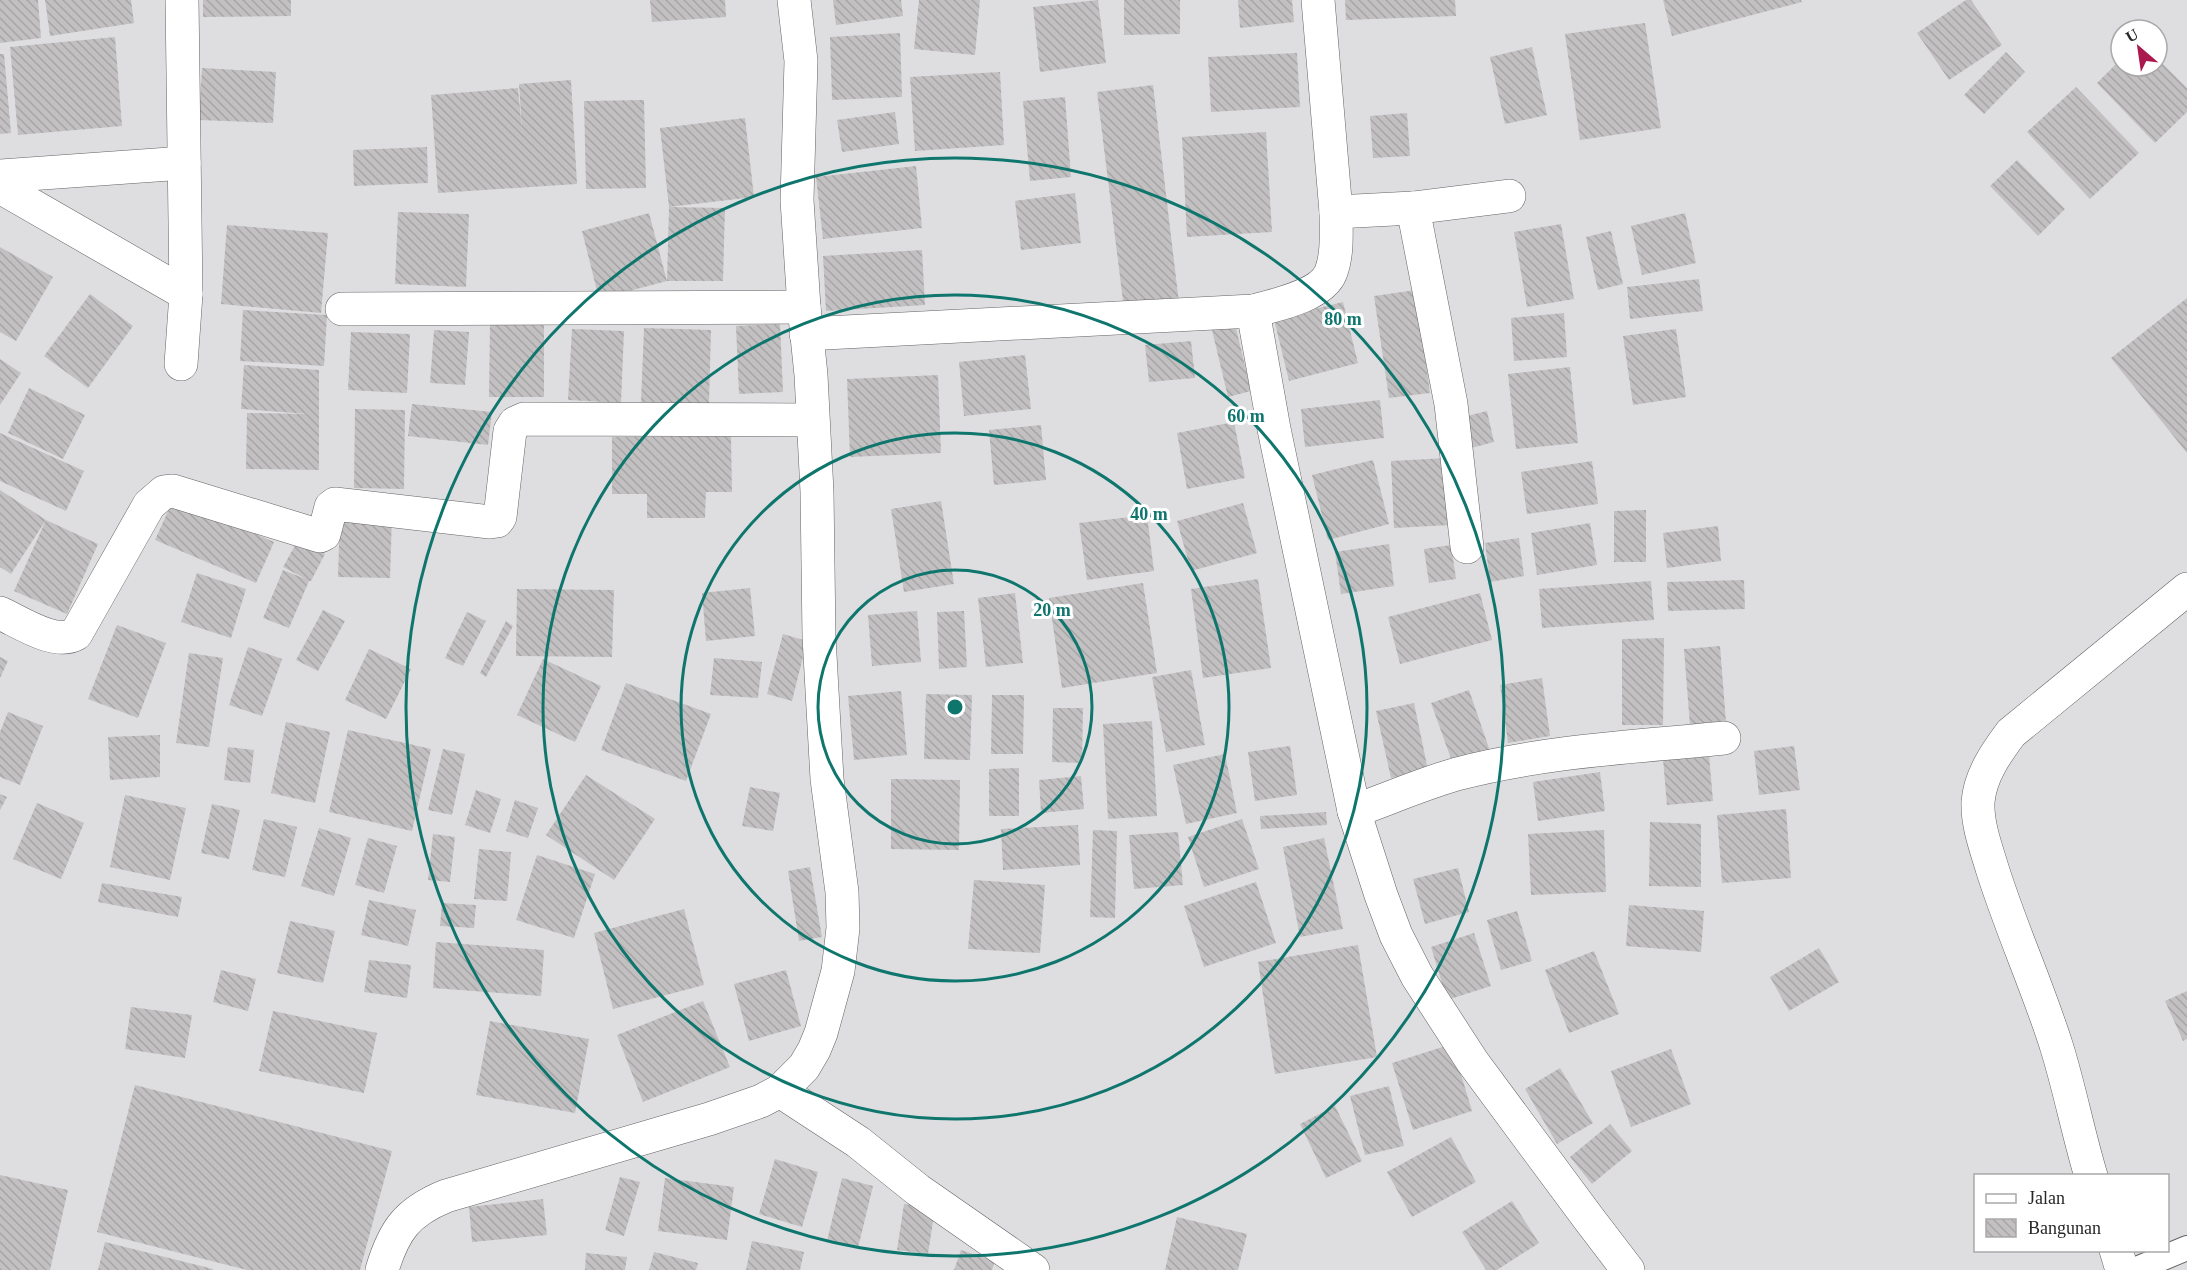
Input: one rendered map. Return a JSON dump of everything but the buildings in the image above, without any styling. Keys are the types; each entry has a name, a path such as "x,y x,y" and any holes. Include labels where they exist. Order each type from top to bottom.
{"street":[{"path":"181,364 186,294 182,0"},
{"path":"382,1270 395,1234 405,1221 427,1204 446,1196 709,1119 761,1101 780,1091 804,1067 814,1050 838,971 843,928 840,867 825,748 819,637 817,492 797,175 801,62 794,0"},
{"path":"342,309 805,321 1253,311 1300,297 1320,287 1328,279 1332,271 1336,245 1336,212 1318,0"},
{"path":"0,176 183,163"},
{"path":"0,187 186,294"},
{"path":"1336,212 1413,208 1509,196"},
{"path":"1413,208 1450,404 1467,547"},
{"path":"1253,311 1274,429 1354,811 1396,935 1417,976 1472,1061 1628,1270"},
{"path":"0,613 55,637 66,639 76,634 149,505 164,492 173,491 320,536 324,534 331,507 335,504 490,522 497,521 500,517 510,431 515,423 524,418 812,420"},
{"path":"2090,1174 2057,1048 2007,916 1987,853 1978,802 1984,777 2011,733 2187,589"},
{"path":"1354,811 1456,775 1518,761 1564,753 1724,738"},
{"path":"780,1091 858,1142 918,1190 1033,1270"},
{"path":"2116,1252 2122,1270"}],"lane":[{"path":"2134,1270 2187,1248"}]}
